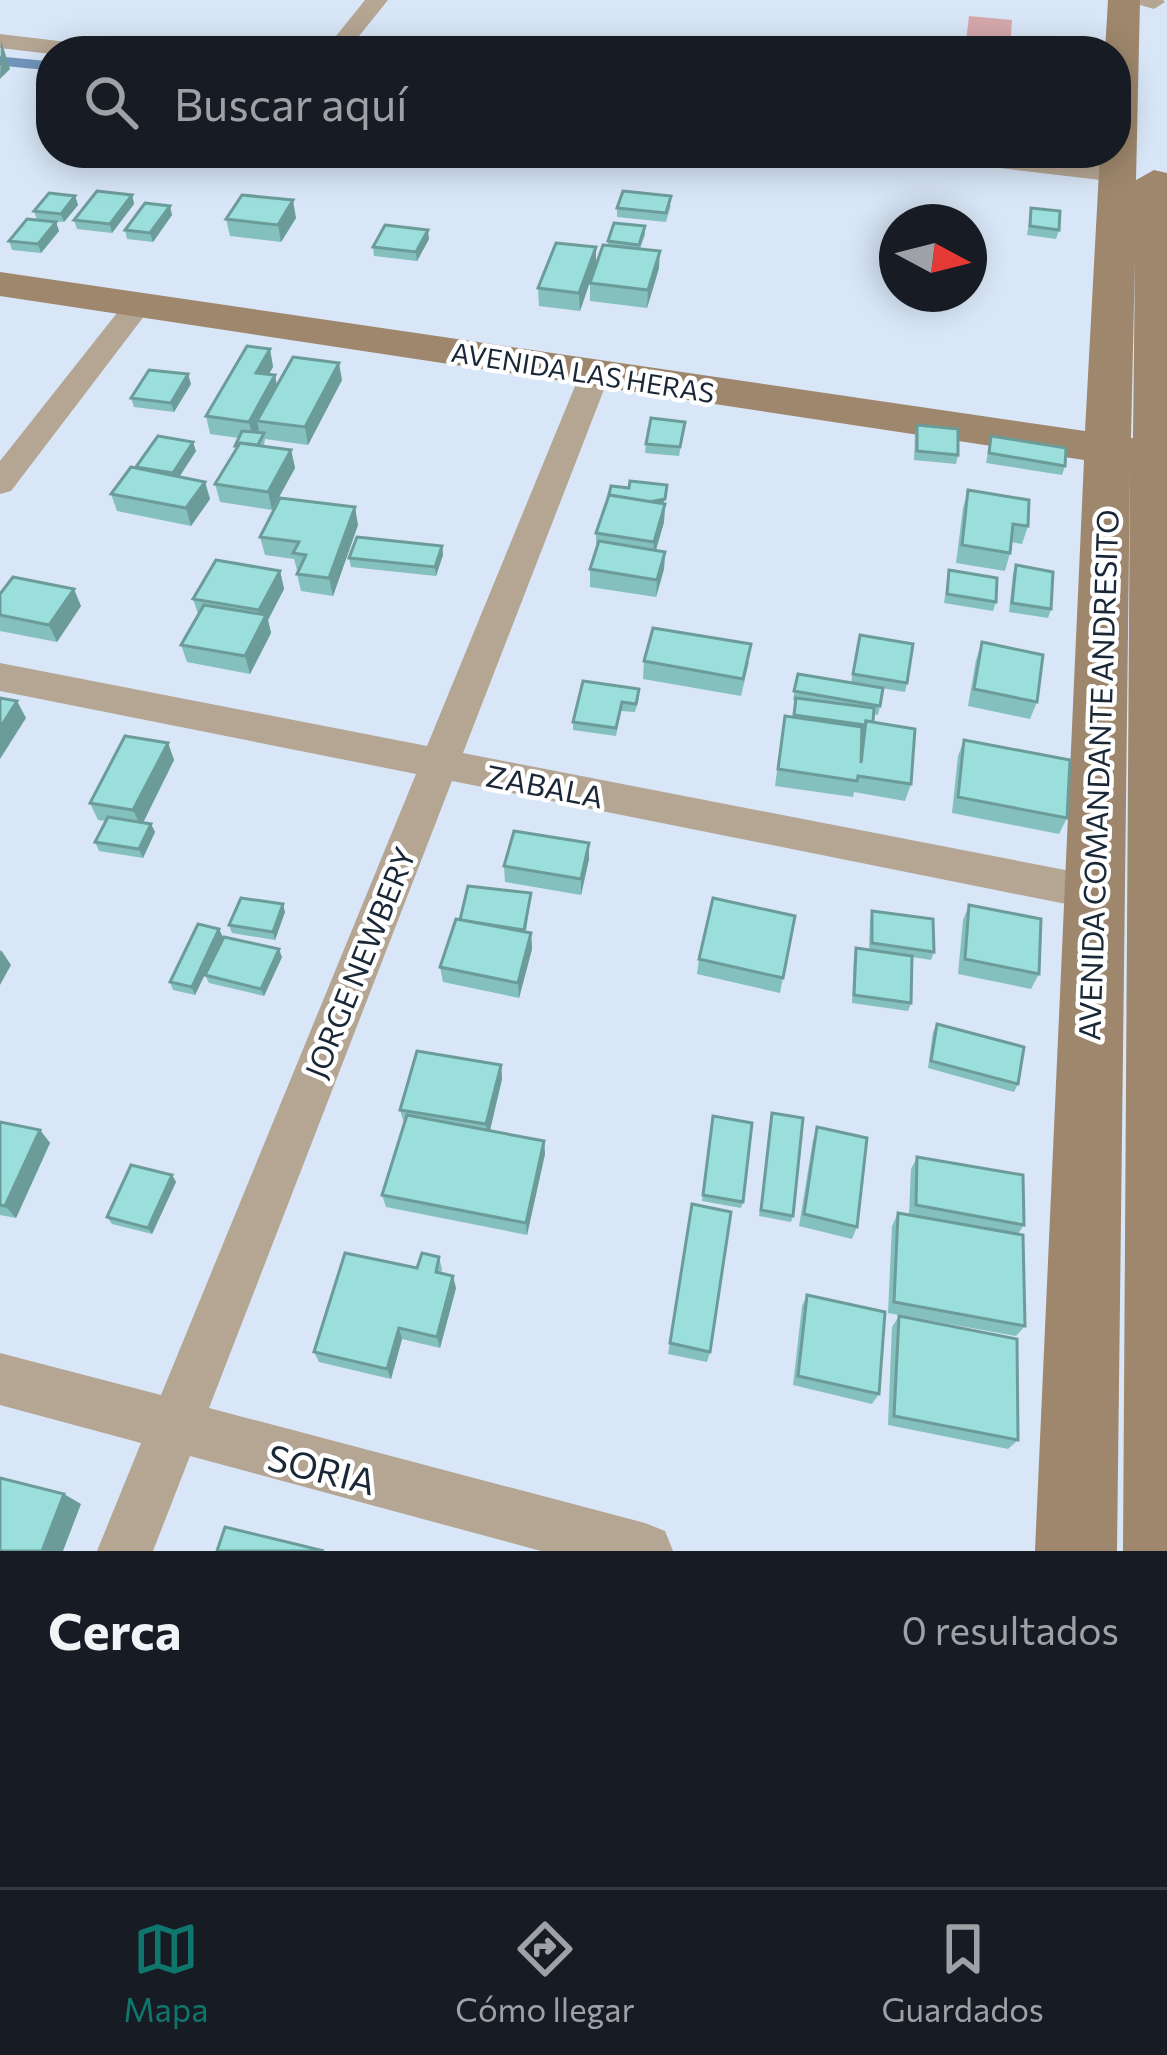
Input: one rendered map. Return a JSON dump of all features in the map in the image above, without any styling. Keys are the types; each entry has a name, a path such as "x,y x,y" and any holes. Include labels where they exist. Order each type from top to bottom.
{"main road":[{"name":"AVENIDA COMANDANTE ANDRESITO","path":"1131,73 1141,1"},
{"name":"AVENIDA COMANDANTE ANDRESITO","path":"1141,1 1164,1551"},
{"name":"AVENIDA COMANDANTE ANDRESITO","path":"1076,1551 1091,892 1144,438 1118,168"},
{"name":"AVENIDA LAS HERAS","path":"0,268 1144,438"},
{"name":"AVENIDA LAS HERAS","path":"0,284 595,374 1144,438"}],"street":[{"path":"347,36 376,0"},
{"path":"0,41 36,45"},
{"path":"1067,168 1117,174"},
{"path":"0,482 138,305"},
{"name":"JORGE NEWBERY","path":"125,1551 595,374"},
{"name":"ZABALA","path":"0,677 1091,892"},
{"name":"SORIA","path":"0,1379 172,1429 645,1551"}],"shaded area":[{"path":"969,16 1012,20 1011,36 967,36"}],"building":[{"path":"97,191 132,195 110,224 74,220"},
{"path":"623,191 671,196 666,213 617,208"},
{"path":"49,193 75,196 61,214 34,211"},
{"path":"242,195 293,200 278,225 226,219"},
{"path":"145,203 170,206 150,233 125,230"},
{"path":"1031,208 1060,211 1059,230 1030,226"},
{"path":"27,219 56,222 38,244 9,241"},
{"path":"614,223 645,226 639,245 608,241"},
{"path":"385,225 428,230 416,252 373,247"},
{"path":"556,243 596,247 579,293 538,288"},
{"path":"603,245 660,251 648,290 590,283"},
{"path":"247,346 270,349 256,373 275,375 249,422 206,416"},
{"path":"293,357 339,363 305,427 257,421"},
{"path":"149,370 188,374 171,403 131,398"},
{"path":"651,418 685,422 680,447 646,444"},
{"path":"917,425 958,429 958,455 917,451"},
{"path":"242,431 264,433 258,445 235,446"},
{"path":"158,436 193,442 173,473 136,467"},
{"path":"991,436 1066,448 1065,466 989,453"},
{"path":"240,443 291,450 268,492 215,484"},
{"path":"131,467 205,482 186,508 111,494"},
{"path":"630,481 667,485 665,499 649,502 609,495 608,499 611,486 629,488"},
{"path":"968,490 1029,500 1028,526 1013,524 1010,553 962,545"},
{"path":"609,495 665,504 654,542 596,533"},
{"path":"280,498 355,507 329,578 297,574 306,555 293,553 299,542 260,537"},
{"path":"357,537 442,546 435,567 349,558"},
{"path":"599,541 665,552 657,580 590,569"},
{"path":"216,560 280,571 259,610 193,599"},
{"path":"1016,565 1053,572 1051,609 1012,603"},
{"path":"949,570 997,578 996,602 947,594"},
{"path":"13,577 74,589 49,625 0,615 0,594"},
{"path":"204,605 266,615 245,656 181,645"},
{"path":"653,628 751,644 743,679 644,661"},
{"path":"860,635 913,644 907,683 853,674"},
{"path":"982,642 1043,655 1037,702 974,689"},
{"path":"798,674 883,688 880,706 794,691"},
{"path":"583,681 639,689 636,704 622,702 616,728 573,722"},
{"path":"0,698 17,701 0,728"},
{"path":"796,698 874,708 873,722 865,725 794,715"},
{"path":"785,716 862,727 861,763 866,721 915,729 911,784 778,769"},
{"path":"125,736 168,743 133,810 90,803"},
{"path":"964,740 1070,760 1067,818 958,797"},
{"path":"108,817 151,824 139,849 95,842"},
{"path":"514,831 589,843 581,879 504,866"},
{"path":"468,886 531,893 524,930 460,920"},
{"path":"241,898 283,904 273,932 229,925"},
{"path":"713,898 795,916 783,978 699,959"},
{"path":"969,905 1041,919 1039,974 965,959"},
{"path":"872,911 933,919 934,952 872,943"},
{"path":"456,919 531,933 518,983 440,967"},
{"path":"198,924 219,929 192,987 170,982"},
{"path":"224,937 279,949 261,989 205,975"},
{"path":"856,948 912,956 911,1003 854,995"},
{"path":"937,1024 1024,1047 1018,1084 931,1061"},
{"path":"417,1051 501,1065 486,1124 400,1110"},
{"path":"772,1113 803,1118 793,1216 761,1210"},
{"path":"407,1115 544,1141 526,1223 382,1195"},
{"path":"713,1116 752,1123 743,1202 703,1195"},
{"path":"0,1122 40,1130 5,1206 0,1205"},
{"path":"817,1127 867,1138 857,1227 804,1214"},
{"path":"917,1157 1023,1175 1024,1225 916,1205"},
{"path":"131,1165 172,1175 148,1228 107,1217"},
{"path":"692,1204 731,1212 710,1352 670,1343"},
{"path":"898,1213 1023,1235 1025,1326 894,1302"},
{"path":"345,1253 417,1268 422,1253 439,1257 436,1272 453,1276 437,1337 399,1328 387,1369 314,1352"},
{"path":"807,1295 885,1312 879,1394 798,1376"},
{"path":"899,1316 1017,1339 1018,1440 894,1416"},
{"path":"0,1478 64,1494 42,1551 0,1551"},
{"path":"225,1527 324,1551 217,1551"}],"waterway":[{"path":"0,61 36,65"}]}
